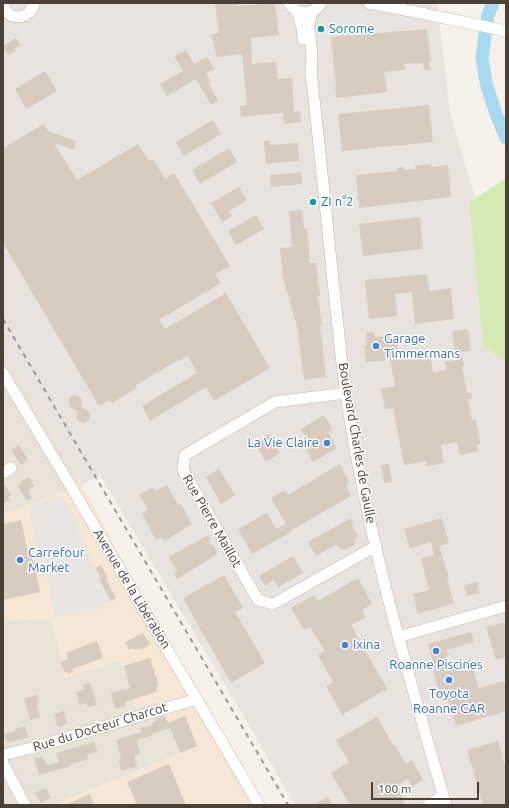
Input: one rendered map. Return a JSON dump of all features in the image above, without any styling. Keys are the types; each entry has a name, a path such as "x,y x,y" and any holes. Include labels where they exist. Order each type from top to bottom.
{"street":[{"path":"3,3 6,10 6,18 25,16 33,9 34,3"},
{"path":"289,3 297,11 303,13 312,11 321,3"},
{"path":"369,3 506,31"},
{"name":"Boulevard Charles de Gaulle","path":"297,11 302,27 305,57 311,73"},
{"name":"Boulevard Charles de Gaulle","path":"312,11 309,26 312,56 311,73 346,393 358,461 376,546 398,637 445,800"},
{"name":"Avenue de la Libération","path":"3,373 259,805"},
{"name":"Rue Pierre Maillot","path":"346,393 275,402 185,455 183,470 258,600 273,604 376,546"},
{"path":"398,637 506,606"},
{"name":"Rue du Docteur Charcot","path":"3,755 197,699"},
{"path":"3,763 25,805"},
{"path":"428,805 445,800"}],"shaded area":[{"path":"3,3 437,3 450,113 475,198 469,203 483,345 506,363 506,805 295,805 100,475 82,485 3,345"},
{"path":"3,345 82,485 3,514"},
{"path":"82,485 253,805 54,805 180,753 159,701 136,708 121,660 65,677 51,619 3,621 3,514"},
{"path":"63,497 80,526 77,529 111,601 103,603 104,608 55,616 43,557 39,557 29,507"},
{"path":"51,618 66,677 121,660 136,708 159,701 180,753 54,805 3,805 3,621"}],"green space":[{"path":"506,178 506,363 483,345 469,203"}],"building":[{"path":"215,3 237,3 238,6 275,3 279,35 251,38 252,64 276,62 278,79 292,78 294,112 300,111 301,122 284,124 283,113 241,117 240,106 247,105 242,54 217,57 211,34 219,33"},
{"path":"427,29 431,62 429,62 430,70 424,70 423,63 404,64 405,70 384,72 387,92 336,98 331,37"},
{"path":"16,38 21,45 8,55 3,46"},
{"path":"186,50 194,64 207,57 214,69 206,73 210,81 208,82 218,101 211,105 196,79 167,96 160,84 183,71 174,56"},
{"path":"45,71 57,91 26,109 15,89"},
{"path":"429,105 433,142 342,151 338,114"},
{"path":"213,120 221,134 184,156 176,142"},
{"path":"44,124 48,131 76,141 74,150 54,143 77,180 138,144 149,161 153,159 165,179 174,173 230,266 215,274 221,283 159,320 165,329 226,293 270,368 214,401 206,387 150,421 142,406 197,373 188,356 179,361 178,360 136,385 137,388 112,403 110,400 99,406 3,243 3,148"},
{"path":"264,141 270,141 270,145 298,143 299,161 266,164"},
{"path":"229,148 237,162 200,184 192,170"},
{"path":"431,164 431,167 448,165 451,197 359,208 356,175 397,171 397,168 404,167 404,170 416,169 415,166"},
{"path":"301,172 302,184 271,187 270,175"},
{"path":"239,187 247,200 229,211 232,216 222,222 211,203"},
{"path":"302,210 304,229 307,228 310,263 316,263 322,325 320,325 326,377 304,380 297,326 283,278 280,248 292,247 289,211"},
{"path":"256,215 264,229 236,245 228,231"},
{"path":"420,217 423,249 363,256 359,224"},
{"path":"427,274 429,291 451,288 454,319 415,324 412,292 395,294 397,316 369,319 365,280"},
{"path":"468,329 471,351 461,352 464,367 462,367 467,393 471,392 472,399 468,399 472,420 476,419 480,444 477,445 478,451 460,455 457,442 441,445 444,463 427,466 426,461 404,465 393,408 385,409 381,389 395,386 390,360 366,362 364,346 367,345 366,333 374,332 375,337 396,335 399,359 430,355 433,373 446,370 445,362 456,360 452,331"},
{"path":"74,395 81,398 81,408 86,409 89,412 90,418 86,422 82,423 78,421 76,417 77,411 69,405 69,399"},
{"path":"324,415 333,430 328,433 337,448 313,462 304,446 309,443 301,429"},
{"path":"269,434 280,453 266,462 255,443"},
{"path":"19,445 28,460 21,465 11,450"},
{"path":"340,464 348,480 347,488 351,496 252,554 238,529 267,513 276,529 286,524 271,498 285,490 288,495"},
{"path":"389,464 392,482 384,483 381,465"},
{"path":"219,469 235,495 221,504 206,477"},
{"path":"29,477 34,486 28,491 32,498 27,501 18,486 22,483 20,482"},
{"path":"3,482 11,495 8,497 10,500 3,504"},
{"path":"167,485 178,505 181,504 192,524 164,541 162,537 156,540 142,513 148,510 139,495 153,487 156,491"},
{"path":"351,518 353,523 352,525 358,536 354,539 356,544 345,550 339,548 337,544 316,556 308,542"},
{"path":"442,518 449,543 439,546 449,578 447,579 454,603 418,614 413,594 429,590 421,559 434,555 431,542 410,548 404,529"},
{"path":"21,520 28,552 31,553 32,560 34,561 40,592 3,600 3,524"},
{"path":"208,535 210,538 209,544 213,545 217,552 216,555 177,579 174,574 177,571 169,557"},
{"path":"293,556 303,573 278,587 274,580 265,586 259,576"},
{"path":"101,565 108,578 106,579 116,598 111,601 95,568"},
{"path":"224,575 243,608 235,612 265,663 231,683 183,598"},
{"path":"358,578 372,604 362,610 366,617 351,625 387,689 342,715 326,686 333,682 318,655 325,651 310,627 304,630 291,608 314,595 318,601"},
{"path":"477,582 480,593 467,596 464,585"},
{"path":"506,622 506,657 496,660 486,627"},
{"path":"471,632 474,642 446,650 448,654 440,668 470,659 479,688 504,681 506,687 506,711 456,726 447,697 441,699 428,644"},
{"path":"143,633 150,644 142,649 133,648 129,650 125,642"},
{"path":"97,641 103,658 72,669 73,672 68,674 67,672 64,672 61,662 68,659 66,653"},
{"path":"150,658 158,684 156,692 125,702 126,706 115,709 111,693 130,688 124,666"},
{"path":"90,682 97,705 88,707 87,703 80,705 76,692 84,689 83,685"},
{"path":"37,695 39,704 37,705 40,717 30,720 24,698"},
{"path":"64,711 67,724 58,727 54,714"},
{"path":"165,716 168,723 185,716 197,746 180,753 170,728 137,740 140,754 134,756 137,766 121,771 119,762 121,757 116,740 142,732 140,728 153,725 152,723 156,721 155,719"},
{"path":"377,717 406,764 412,760 423,780 412,787 408,779 397,786 405,805 350,805 331,773 349,762 336,740"},
{"path":"25,726 28,737 7,743 4,734"},
{"path":"498,741 506,769 506,805 483,805 467,750"},
{"path":"94,742 97,752 87,755 88,759 71,764 71,766 39,775 34,758 42,756 47,765 59,762 56,753"},
{"path":"169,764 186,805 137,805 127,782"},
{"path":"46,788 51,798 41,803 35,793"},
{"path":"90,794 94,805 65,805"},
{"path":"328,797 333,805 313,805"}],"waterway":[{"path":"493,3 488,15 482,58 486,83 506,138"}],"railway":[{"path":"3,319 288,805"}],"place":[{"name":"Sorome","path":"321,29"},
{"name":"ZI n°2","path":"313,202"},
{"name":"Garage Timmermans","path":"376,346"},
{"name":"La Vie Claire","path":"327,443"},
{"name":"Carrefour Market","path":"20,560"},
{"name":"Ixina","path":"345,645"},
{"name":"Roanne Piscines","path":"436,651"},
{"name":"Toyota Roanne CAR","path":"449,680"}]}
